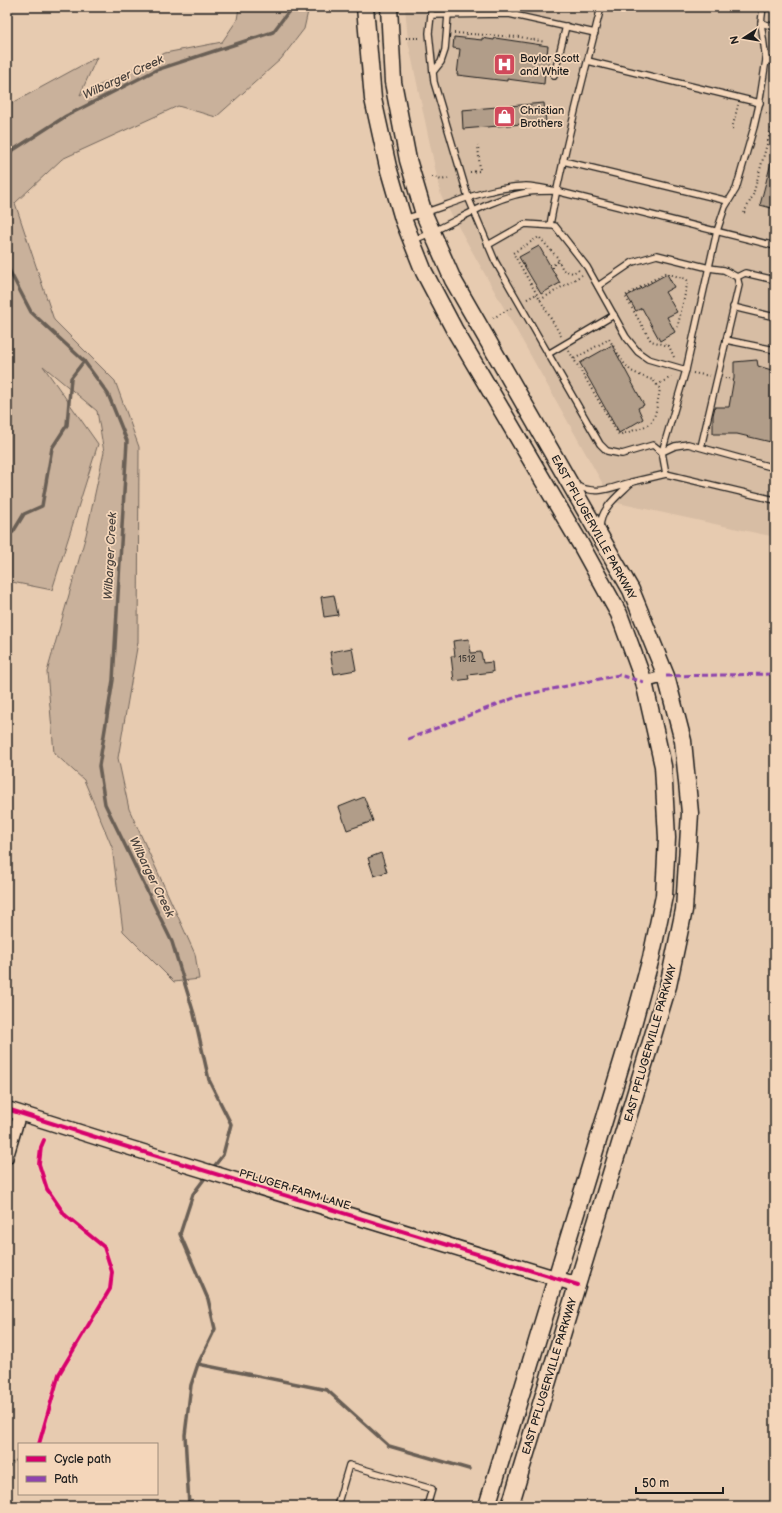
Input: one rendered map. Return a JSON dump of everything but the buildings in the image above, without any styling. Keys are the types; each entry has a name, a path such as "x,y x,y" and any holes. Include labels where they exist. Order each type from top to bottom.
{"main road":[{"name":"EAST PFLUGERVILLE PARKWAY","path":"365,7 374,99 388,167 403,219 411,240 424,272 454,329 581,545 619,614 644,682 663,766 667,838 664,896 649,966 487,1506"},
{"name":"EAST PFLUGERVILLE PARKWAY","path":"389,7 393,82 408,160 424,214 453,280 631,590 666,676 683,741 690,813 684,910 668,986 510,1506"}],"street":[{"path":"644,682 666,676"},
{"name":"PFLUGER FARM LANE","path":"7,1109 578,1285"},
{"path":"7,1158 20,1114"}],"lane":[{"path":"431,7 429,33 434,82 468,197 495,261 600,444 608,451 622,454 653,445 662,452"},
{"path":"550,225 570,130 601,7"},
{"path":"666,474 662,452 686,370 717,231 725,207 736,189 760,103 766,60 761,23 763,7"},
{"path":"431,15 509,14 595,33"},
{"path":"433,72 441,62 445,50 448,15"},
{"path":"761,23 775,27"},
{"path":"554,76 566,26"},
{"path":"766,60 775,62"},
{"path":"588,61 760,103"},
{"path":"563,161 728,202"},
{"path":"403,219 424,214 468,197 497,189 527,186 556,191 775,246"},
{"path":"411,240 432,232 500,200 528,192 556,191"},
{"path":"488,245 525,224 555,226 587,267 626,337 638,352 648,359 686,370"},
{"path":"598,286 633,262 657,255 709,268 724,270 737,277 739,285 701,447"},
{"path":"737,277 744,273 775,280"},
{"path":"734,307 775,317"},
{"path":"548,354 614,315"},
{"path":"726,340 775,350"},
{"path":"662,452 674,446 688,444 775,468"},
{"path":"570,482 584,490 597,492 666,474 775,500"},
{"path":"601,536 600,521 605,509 632,482"},
{"path":"337,1506 349,1465 432,1489 427,1506"}],"path":[{"path":"452,37 452,33 520,37 545,42"},
{"path":"406,38 422,38"},
{"path":"732,129 738,104"},
{"path":"744,213 753,195 775,115 763,112"},
{"path":"470,172 480,171 478,145"},
{"path":"432,177 441,180 451,178"},
{"path":"540,300 582,276 578,270 574,273 563,270 557,256 539,237 513,253 537,294 540,300 561,336"},
{"path":"553,268 553,265 559,261"},
{"path":"674,357 669,346 651,341 625,296 665,273 686,279 688,281 677,329"},
{"path":"528,299 537,294"},
{"path":"493,318 511,308"},
{"path":"569,351 619,435 647,426 653,422 660,389 658,385 653,380 631,371 623,362 609,339 574,359"},
{"path":"692,372 710,376"},
{"path":"658,385 671,377"},
{"path":"724,377 733,380"},
{"path":"39,1443 59,1374 110,1289 112,1272 104,1247 65,1216 47,1188 39,1164 41,1148 44,1140"},
{"path":"7,1469 14,1461 18,1460"}],"shaded area":[{"path":"239,7 309,7 304,29 281,59 216,117 178,106 62,159 15,203 54,320 115,381 139,447 138,642 118,758 129,809 195,954 199,979 174,982 123,931 112,847 84,780 54,753 47,672 86,535 104,452 97,411 43,366 98,444 52,590 7,581 7,106 97,57 80,95 165,53 222,42 237,20"},
{"path":"405,7 775,7 775,537 613,502 441,196 408,41"}],"waterway":[{"name":"Wilbarger Creek","path":"7,154 66,116 156,70 273,32 292,7"},
{"name":"Wilbarger Creek","path":"7,266 31,312 84,361 108,394 127,441 113,680 99,766 105,804 172,942 194,1014 209,1080 231,1124 223,1155 212,1169"},
{"path":"7,535 13,532 24,514 42,506 52,448 67,425 71,378 84,361"},
{"name":"Wilbarger Creek","path":"189,1506 185,1435 191,1385 198,1364 215,1329 208,1299 180,1234 193,1194 208,1174"},
{"path":"198,1364 327,1390 389,1446 469,1469"}],"marked path":[{"path":"666,676 775,674"},
{"path":"408,739 519,696 619,675 644,682"}],"cycle path":[{"path":"7,1109 578,1285"},
{"path":"39,1443 59,1374 110,1289 112,1272 104,1247 65,1215 47,1189 39,1164 41,1147 44,1140"}],"place":[{"name":"Baylor Scott and White","path":"504,64"},
{"name":"Christian Brothers","path":"504,116"}]}
